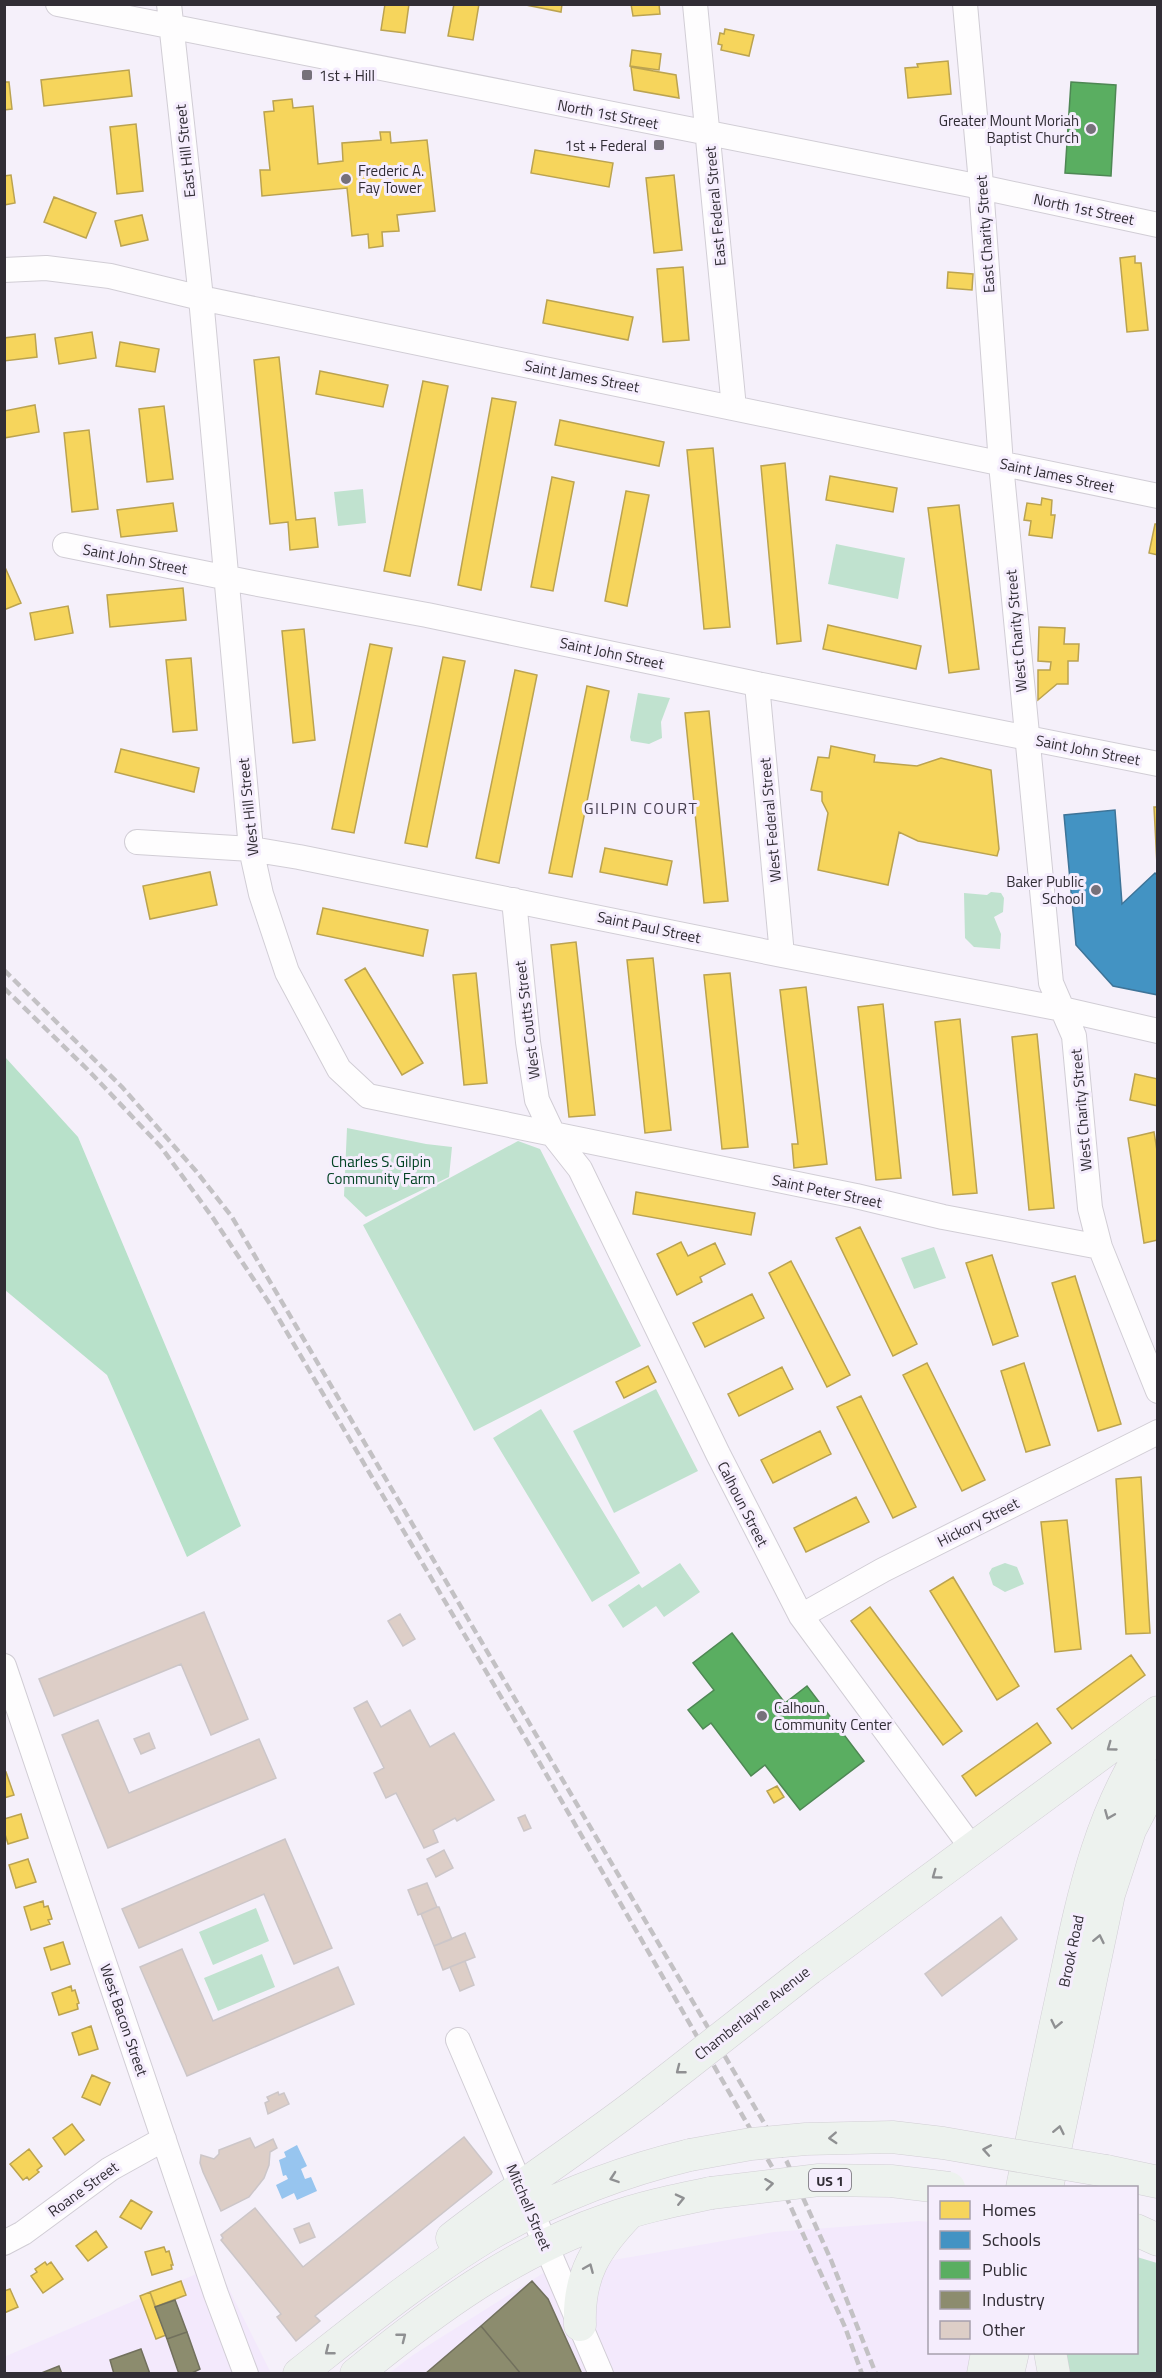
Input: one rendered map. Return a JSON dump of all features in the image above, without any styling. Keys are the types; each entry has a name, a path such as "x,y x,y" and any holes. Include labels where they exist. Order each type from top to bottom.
{"main road":[{"name":"Chamberlayne Avenue","path":"299,2373 358,2328 402,2277 525,2200 576,2151 808,1969 1158,1712"},
{"name":"Brook Road","path":"1022,2186 1085,1883 1115,1800 1139,1755 1158,1727"},
{"name":"Brook Road","path":"1047,2186 1109,1894 1130,1830 1158,1776"},
{"name":"Chamberlayne Avenue","path":"525,2200 601,2182 690,2155 751,2144 806,2139 892,2137 943,2143 1158,2182"},
{"name":"US 1","path":"356,2373 450,2301 545,2245 631,2211 711,2193 819,2180 891,2181 939,2186"},
{"path":"580,2325 580,2293 587,2270 601,2245 631,2211"},
{"path":"1138,2226 1158,2230"},
{"path":"1138,2230 1158,2240"},
{"path":"983,2373 987,2354"},
{"path":"1008,2373 1013,2354"},
{"path":"1050,2354 1054,2373"}],"street":[{"name":"North 1st Street","path":"58,4 170,15 709,134 981,187 1158,225"},
{"name":"East Federal Street","path":"695,4 734,408"},
{"name":"East Charity Street","path":"965,4 1001,464"},
{"name":"East Hill Street","path":"170,15 201,298"},
{"name":"Saint James Street","path":"4,270 46,268 110,276 201,298 1158,496"},
{"name":"West Hill Street","path":"201,298 251,849 261,894 287,972 339,1069 368,1096 554,1136"},
{"name":"West Charity Street","path":"1001,464 1051,982 1074,1036 1090,1208 1100,1246 1158,1391"},
{"name":"Saint John Street","path":"65,546 427,615 1158,764"},
{"name":"West Federal Street","path":"758,684 782,955"},
{"name":"Saint Paul Street","path":"137,842 251,849 299,856 782,955 1062,1009 1158,1031"},
{"name":"West Coutts Street","path":"514,900 528,1042 537,1100 554,1136"},
{"name":"Saint Peter Street","path":"554,1136 856,1196 943,1217 1100,1246"},
{"name":"Calhoun Street","path":"554,1136 580,1169 713,1443 801,1616 972,1848"},
{"name":"Hickory Street","path":"801,1616 892,1566 1158,1432"},
{"name":"West Bacon Street","path":"4,1666 216,2294 246,2373"},
{"name":"Mitchell Street","path":"458,2040 601,2373"},
{"name":"Roane Street","path":"4,2243 23,2233 110,2169 164,2139"}],"shaded area":[{"path":"928,2222 928,2354 1009,2354 1012,2374 388,2374 413,2355 545,2272 774,2232"},
{"path":"217,2265 271,2373 5,2373 4,2357"}],"green space":[{"path":"363,489 366,523 338,526 334,492"},
{"path":"836,544 905,558 898,599 828,584"},
{"path":"638,693 670,698 661,722 662,738 649,744 631,741 630,737"},
{"path":"991,892 1001,893 1004,898 1003,912 994,917 1001,934 1000,949 974,947 965,938 964,893 987,895"},
{"path":"5,1057 78,1137 241,1526 187,1557 107,1375 5,1290"},
{"name":"Charles S. Gilpin Community Farm","path":"347,1128 452,1147 449,1177 366,1217 344,1196"},
{"path":"518,1141 540,1149 641,1346 474,1431 363,1225"},
{"path":"934,1247 946,1278 914,1289 901,1258"},
{"path":"656,1389 698,1471 614,1513 573,1431"},
{"path":"541,1409 640,1573 592,1602 493,1438"},
{"path":"680,1563 700,1592 664,1617 656,1606 623,1628 608,1605 639,1584 642,1588"},
{"path":"1005,1563 1017,1567 1024,1584 1005,1592 993,1585 989,1573 992,1568"},
{"path":"256,1908 269,1941 213,1965 199,1932"},
{"path":"262,1954 275,1987 218,2011 204,1978"},
{"path":"1138,2257 1157,2263 1157,2373 1066,2373 1060,2354 1138,2354"}],"water":[{"path":"297,2145 307,2166 301,2169 305,2179 311,2177 317,2191 297,2200 294,2193 282,2199 276,2185 288,2179 286,2175 283,2176 279,2160 286,2157 284,2152"}],"building: Homes":[{"path":"385,4 409,4 405,33 381,30"},
{"path":"454,4 479,4 473,40 448,36"},
{"path":"521,4 562,4 561,12"},
{"path":"631,4 659,4 660,14 633,16"},
{"path":"725,29 754,35 749,56 721,50 722,45 718,44 720,33 724,34"},
{"path":"632,50 661,54 659,70 630,66"},
{"path":"948,61 951,94 908,98 905,68 918,67 917,64"},
{"path":"631,67 676,75 679,98 634,90"},
{"path":"129,70 132,96 44,106 41,80"},
{"path":"4,82 9,82 12,109 4,110"},
{"name":"Frederic A. Fay Tower","path":"292,99 293,108 313,106 318,164 343,161 342,143 381,140 380,132 390,132 391,143 427,140 435,211 397,215 399,231 382,232 383,246 369,248 368,234 352,236 347,188 262,196 260,170 270,170 264,112 274,111 273,101"},
{"path":"136,124 143,191 117,194 110,127"},
{"path":"535,150 613,163 609,187 531,173"},
{"path":"11,175 15,203 4,205 4,176"},
{"path":"674,175 682,250 654,253 646,178"},
{"path":"54,197 96,213 86,238 44,222"},
{"path":"142,215 148,240 121,246 115,221"},
{"path":"1135,256 1135,263 1141,263 1148,330 1127,332 1120,258"},
{"path":"683,267 689,340 663,342 657,269"},
{"path":"948,272 973,274 972,290 947,288"},
{"path":"547,300 633,317 628,340 543,323"},
{"path":"92,332 96,358 59,364 55,338"},
{"path":"35,334 37,357 4,361 4,338"},
{"path":"120,342 159,349 155,372 116,366"},
{"path":"279,357 296,520 315,518 318,547 290,550 288,522 270,524 254,360"},
{"path":"320,371 388,385 383,407 316,394"},
{"path":"423,381 448,386 410,576 384,571"},
{"path":"492,398 516,402 481,590 458,585"},
{"path":"35,405 39,432 4,438 4,411"},
{"path":"164,406 173,479 147,482 139,409"},
{"path":"560,420 664,442 659,466 555,445"},
{"path":"89,430 98,509 72,512 64,433"},
{"path":"713,448 730,627 704,629 687,450"},
{"path":"785,463 801,641 777,644 761,466"},
{"path":"830,476 897,488 893,512 826,500"},
{"path":"552,477 574,482 553,591 531,587"},
{"path":"626,491 649,495 627,606 605,601"},
{"path":"1042,498 1052,500 1051,515 1055,515 1052,538 1029,535 1031,521 1024,520 1027,503 1041,505"},
{"path":"173,503 177,531 121,537 117,510"},
{"path":"959,505 979,669 949,673 928,508"},
{"path":"1155,524 1158,524 1158,555 1149,553"},
{"path":"4,565 21,603 4,610"},
{"path":"183,588 186,620 110,627 107,595"},
{"path":"68,606 73,633 35,640 30,613"},
{"path":"828,625 921,646 916,669 823,649"},
{"path":"1039,627 1065,628 1064,644 1079,644 1078,661 1068,661 1068,684 1057,684 1038,700 1038,670 1050,670 1051,662 1038,661"},
{"path":"304,629 315,740 293,743 282,631"},
{"path":"370,644 392,648 354,833 332,829"},
{"path":"443,657 465,661 427,847 405,843"},
{"path":"191,658 197,730 173,732 166,660"},
{"path":"515,670 537,675 499,863 476,858"},
{"path":"587,686 609,691 572,877 549,873"},
{"path":"709,711 728,901 704,903 685,713"},
{"path":"831,746 875,755 874,762 917,766 941,758 991,770 999,849 997,856 918,841 899,832 888,885 818,870 828,813 822,801 822,792 811,790 818,757 829,758"},
{"path":"121,749 199,768 194,792 115,772"},
{"path":"1154,807 1158,807 1158,865 1157,865"},
{"path":"605,848 672,861 667,885 600,872"},
{"path":"210,872 217,905 150,919 143,886"},
{"path":"323,908 428,930 423,956 317,934"},
{"path":"576,942 595,1115 569,1117 551,945"},
{"path":"653,958 671,1130 645,1133 627,960"},
{"path":"365,968 423,1063 402,1075 345,980"},
{"path":"476,973 487,1083 464,1085 453,975"},
{"path":"730,973 748,1147 722,1149 704,975"},
{"path":"806,987 827,1164 794,1168 792,1144 798,1144 780,990"},
{"path":"883,1004 901,1178 876,1180 858,1007"},
{"path":"960,1019 977,1193 953,1195 935,1022"},
{"path":"1037,1034 1054,1208 1029,1210 1012,1037"},
{"path":"1135,1074 1158,1079 1158,1106 1130,1100"},
{"path":"1154,1132 1158,1157 1158,1240 1144,1243 1128,1138"},
{"path":"636,1192 755,1213 751,1235 633,1214"},
{"path":"860,1227 917,1344 893,1356 836,1238"},
{"path":"681,1242 688,1256 715,1243 725,1264 700,1277 702,1282 677,1295 657,1254"},
{"path":"992,1255 1018,1336 993,1345 966,1263"},
{"path":"791,1261 850,1375 827,1387 769,1273"},
{"path":"1075,1276 1121,1424 1098,1431 1052,1283"},
{"path":"752,1294 764,1318 705,1347 693,1323"},
{"path":"927,1363 985,1480 962,1491 903,1375"},
{"path":"1024,1363 1050,1445 1026,1452 1001,1371"},
{"path":"648,1366 656,1382 624,1398 616,1382"},
{"path":"782,1367 793,1389 739,1416 728,1394"},
{"path":"861,1396 916,1507 893,1518 837,1407"},
{"path":"820,1431 831,1454 773,1483 761,1460"},
{"path":"1141,1477 1150,1633 1126,1634 1116,1479"},
{"path":"856,1497 869,1522 806,1552 794,1528"},
{"path":"1067,1520 1081,1649 1055,1652 1041,1522"},
{"path":"953,1577 1019,1686 997,1700 930,1591"},
{"path":"870,1607 962,1731 943,1745 851,1621"},
{"path":"1131,1655 1145,1675 1072,1729 1057,1709"},
{"path":"1037,1723 1051,1743 976,1796 962,1776"},
{"path":"6,1772 14,1795 4,1798 4,1773"},
{"path":"777,1786 784,1797 774,1803 767,1791"},
{"path":"21,1814 28,1838 8,1844 4,1831 4,1819"},
{"path":"28,1859 36,1882 16,1888 9,1865"},
{"path":"43,1901 44,1907 48,1906 52,1919 48,1920 50,1924 31,1930 24,1907"},
{"path":"63,1942 70,1964 51,1970 44,1948"},
{"path":"71,1986 72,1991 75,1990 79,2003 77,2004 78,2009 59,2015 52,1993"},
{"path":"91,2026 98,2049 79,2055 72,2033"},
{"path":"92,2075 110,2083 100,2105 82,2097"},
{"path":"72,2124 84,2140 65,2155 53,2138"},
{"path":"29,2149 42,2166 37,2170 39,2172 29,2180 27,2177 23,2180 10,2164"},
{"path":"131,2200 152,2212 141,2229 120,2217"},
{"path":"96,2231 107,2247 88,2261 76,2246"},
{"path":"164,2247 166,2252 169,2251 172,2269 152,2275 145,2252"},
{"path":"45,2262 47,2265 51,2262 63,2279 43,2293 31,2276 37,2272 35,2269"},
{"path":"181,2281 186,2295 155,2307 150,2292"},
{"path":"10,2289 18,2307 4,2313 4,2291"},
{"path":"150,2292 166,2335 156,2339 140,2296"}],"building: Schools":[{"name":"Baker Public School","path":"1115,810 1122,904 1155,873 1158,876 1158,995 1113,986 1076,945 1064,815"}],"building: Public":[{"name":"Greater Mount Moriah Baptist Church","path":"1071,82 1116,85 1111,176 1065,173"},
{"name":"Calhoun Community Center","path":"732,1633 785,1703 807,1686 864,1761 800,1810 765,1765 751,1776 711,1723 703,1729 688,1710 714,1690 693,1663"}],"building: Industry":[{"path":"532,2281 548,2299 582,2374 521,2374 481,2326"},
{"path":"175,2300 187,2332 167,2339 155,2307"},
{"path":"481,2326 521,2374 425,2374"},
{"path":"187,2332 200,2369 190,2374 179,2374 167,2339"},
{"path":"141,2349 150,2374 114,2374 110,2360"},
{"path":"59,2366 62,2374 39,2374"}],"building: Other":[{"path":"204,1612 248,1719 211,1735 181,1664 54,1716 39,1679"},
{"path":"400,1614 415,1639 403,1646 388,1621"},
{"path":"367,1701 381,1727 410,1710 430,1747 454,1733 494,1800 457,1821 455,1818 433,1830 438,1842 424,1848 396,1793 386,1798 374,1773 384,1768 354,1708"},
{"path":"98,1720 129,1793 259,1739 276,1778 108,1848 62,1735"},
{"path":"149,1733 155,1748 141,1754 134,1739"},
{"path":"525,1815 531,1828 524,1831 518,1818"},
{"path":"285,1839 332,1948 294,1964 264,1894 139,1948 122,1909"},
{"path":"444,1850 453,1868 436,1877 427,1859"},
{"path":"427,1883 437,1907 418,1915 408,1890"},
{"path":"439,1907 452,1939 434,1946 421,1914"},
{"path":"1001,1917 1017,1939 942,1996 925,1974"},
{"path":"465,1933 475,1957 443,1970 434,1946"},
{"path":"182,1949 213,2021 338,1967 354,2004 187,2076 140,1967"},
{"path":"465,1961 474,1985 460,1991 450,1967"},
{"path":"278,2092 279,2095 284,2093 289,2104 268,2114 265,2103 269,2101 267,2097"},
{"path":"464,2137 492,2172 491,2174 315,2316 320,2321 296,2341 277,2317 281,2314 221,2240 223,2238 221,2235 255,2208 303,2267"},
{"path":"250,2138 255,2148 273,2139 277,2148 270,2152 269,2165 264,2178 249,2197 221,2211 203,2172 200,2163 201,2155 214,2159 219,2154 219,2150"},
{"path":"309,2223 315,2237 300,2243 294,2229"}],"railway":[{"path":"4,970 122,1087 196,1171 232,1217 787,2162 831,2260 876,2374"},
{"path":"4,988 89,1071 161,1147 213,1218 272,1307 534,1753 775,2172 845,2327 862,2374"}],"place":[{"name":"1st + Hill","path":"307,75"},
{"name":"Greater Mount Moriah Baptist Church","path":"1091,129"},
{"name":"1st + Federal","path":"659,145"},
{"name":"Frederic A. Fay Tower","path":"346,179"},
{"name":"Baker Public School","path":"1096,890"},
{"name":"Calhoun Community Center","path":"762,1716"}],"district":[{"name":"GILPIN COURT","path":"641,808"}]}
